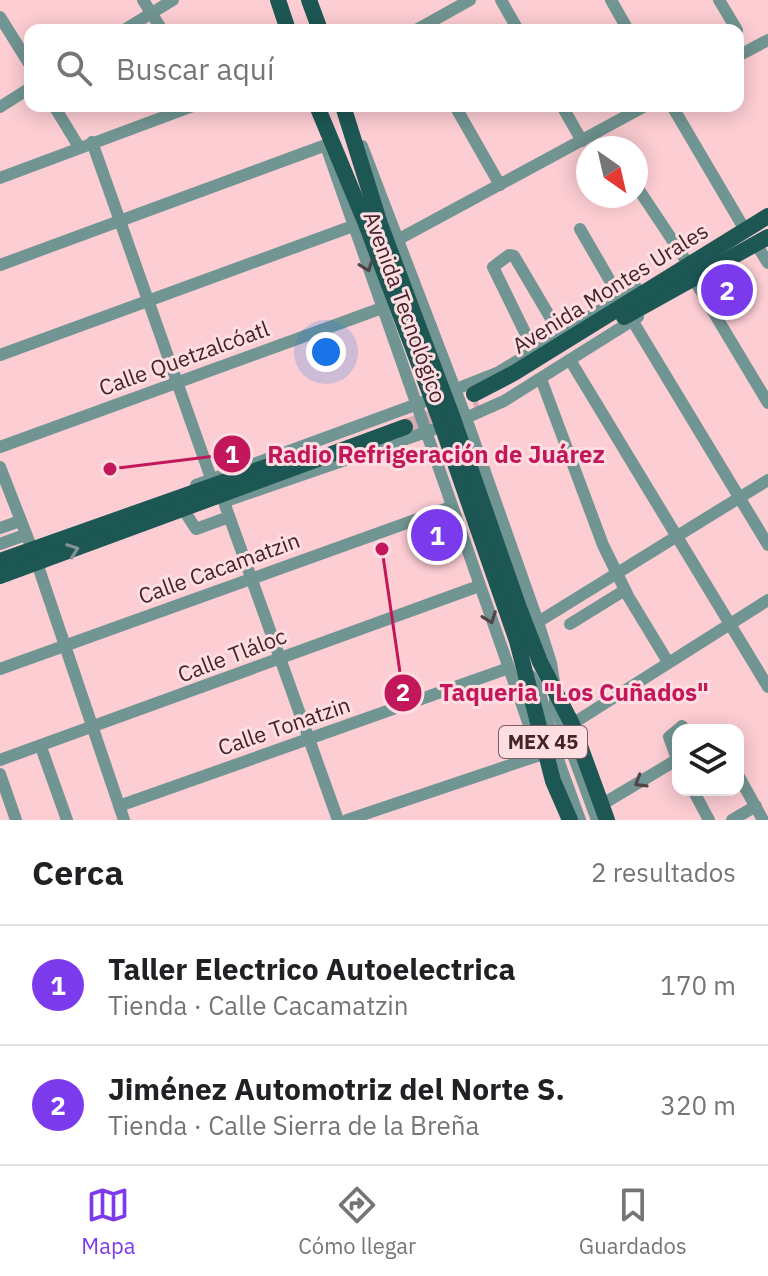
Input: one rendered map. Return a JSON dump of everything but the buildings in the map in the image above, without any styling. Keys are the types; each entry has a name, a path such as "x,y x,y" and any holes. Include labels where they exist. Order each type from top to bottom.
{"main road":[{"path":"278,0 286,24"},
{"path":"309,0 318,24"},
{"name":"Avenida Tecnológico","path":"331,112 328,140 366,225 514,611 572,724 597,817"},
{"name":"Avenida Tecnológico","path":"333,112 356,152 366,225"},
{"name":"Avenida Montes Urales","path":"715,257 745,230 768,216"},
{"name":"Avenida Montes Urales","path":"476,398 715,257 762,240"},
{"path":"0,561 184,504 401,420"},
{"path":"0,576 31,549"},
{"name":"Avenida Tecnológico","path":"514,611 516,665 553,781 570,820"},
{"path":"553,781 559,820"}],"street":[{"path":"143,0 158,24"},
{"path":"134,24 173,0"},
{"path":"284,0 293,24"},
{"path":"301,0 310,24"},
{"path":"427,24 470,0"},
{"path":"501,0 515,24"},
{"path":"611,0 625,24"},
{"path":"719,0 733,24"},
{"path":"0,17 24,55"},
{"path":"744,52 768,40"},
{"path":"0,107 24,92"},
{"path":"58,112 79,147"},
{"path":"0,178 176,112"},
{"name":"Avenida Tecnológico","path":"334,112 365,151 399,239 538,622 556,690"},
{"path":"458,112 500,185"},
{"path":"565,112 579,136"},
{"path":"591,136 634,112"},
{"path":"676,112 745,230"},
{"path":"0,265 328,140"},
{"path":"92,142 211,478"},
{"path":"399,239 576,144"},
{"path":"648,204 685,259"},
{"path":"0,355 366,225"},
{"name":"Avenida Tecnológico","path":"366,225 382,308 479,586 516,665"},
{"path":"580,229 620,298"},
{"path":"762,240 768,263"},
{"path":"697,253 715,257 696,283 504,401 466,418 224,502 184,504 211,478 401,420 417,404 499,372 685,259 697,253"},
{"path":"534,351 494,265 513,255 560,334"},
{"path":"696,283 768,403"},
{"name":"Calle Quetzalcóatl","path":"0,447 382,308"},
{"path":"632,320 768,545"},
{"path":"570,360 768,687"},
{"path":"401,420 407,378"},
{"path":"541,379 603,545 625,590 668,662"},
{"path":"0,467 124,820"},
{"path":"538,622 768,480"},
{"path":"224,502 338,820"},
{"path":"184,504 195,529 229,517"},
{"name":"Calle Cacamatzin","path":"0,669 451,507"},
{"path":"0,528 20,521"},
{"path":"0,544 31,549"},
{"name":"Calle Tláloc","path":"0,760 93,729 479,586"},
{"path":"570,624 625,590"},
{"path":"572,724 768,600"},
{"path":"516,665 540,693 560,765 597,817"},
{"name":"Calle Tonatzin","path":"119,806 516,665"},
{"path":"556,690 555,706 597,817"},
{"path":"347,820 544,745"},
{"path":"41,747 67,820"},
{"path":"597,817 672,764"},
{"path":"0,774 16,820"},
{"path":"744,785 763,820"},
{"path":"696,796 709,820"},
{"path":"732,820 756,806"}],"tunnel":[{"path":"405,427 478,402"}],"place":[{"name":"Jiménez Automotriz del Norte S.","path":"727,290"},
{"name":"Radio Refrigeración de Juárez","path":"110,469"},
{"name":"Taller Electrico Autoelectrica","path":"437,535"},
{"name":"Taqueria \"Los Cuñados\"","path":"382,549"}]}
